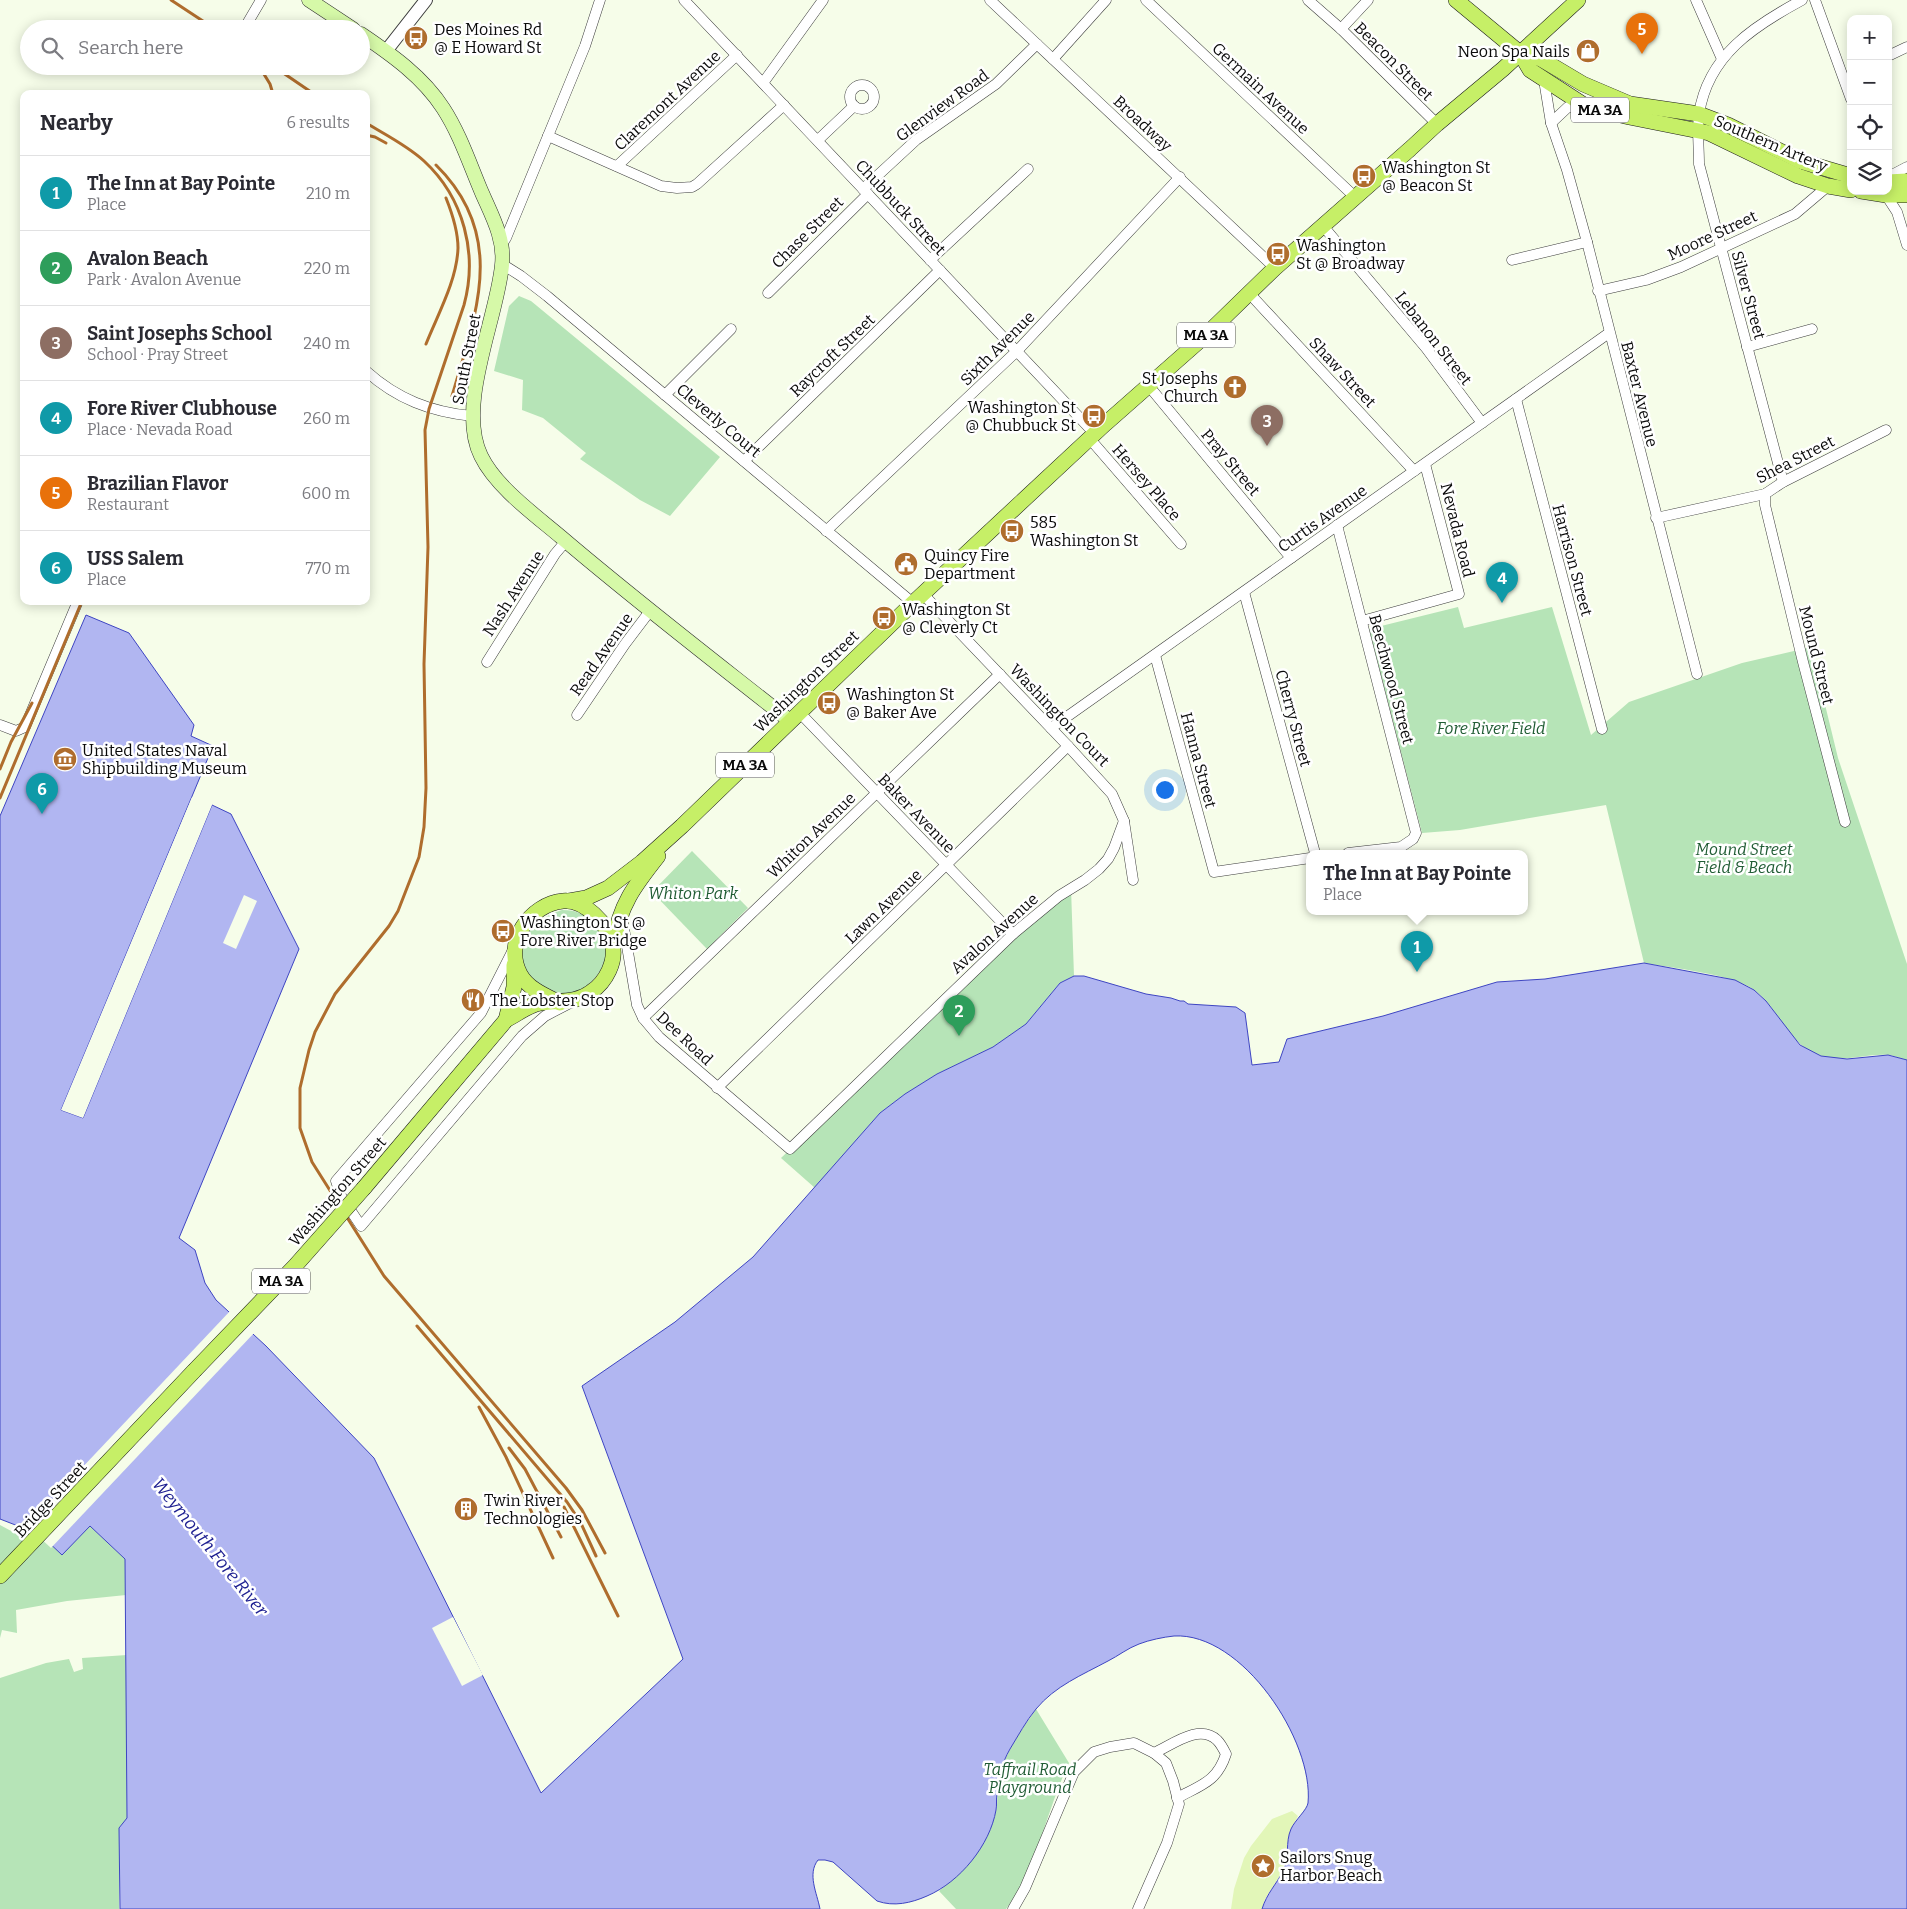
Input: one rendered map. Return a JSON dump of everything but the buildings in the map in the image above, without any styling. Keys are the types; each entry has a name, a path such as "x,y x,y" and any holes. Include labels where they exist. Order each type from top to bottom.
{"main road":[{"path":"308,0 339,20"},
{"name":"Southern Artery","path":"1456,0 1520,53 1530,70 1587,106 1709,133 1723,138 1798,176 1828,186 1847,189"},
{"name":"Washington Street","path":"569,901 586,898 608,888 642,862 682,826 918,599 1148,385 1206,335 1275,268 1437,124 1472,96 1578,0"},
{"path":"370,40 419,79 443,108 467,156 502,244"},
{"name":"Southern Artery","path":"1520,53 1541,59 1578,82 1630,104 1699,114 1728,125 1800,162 1847,175"},
{"path":"1892,187 1907,181"},
{"path":"1892,191 1907,195"},
{"name":"South Street","path":"502,244 502,264 491,323 476,381 472,416 474,434 480,455 492,472 531,511 650,611 795,716"},
{"name":"Washington Street","path":"614,947 616,924 621,912 638,883 682,826"},
{"path":"569,901 586,909 600,920 611,936 614,947"},
{"name":"MA 3A","path":"514,953 518,935 528,920 540,910 553,904 569,901"},
{"name":"MA 3A","path":"566,1002 587,996 603,980 610,968 614,947"},
{"path":"514,953 520,974 526,982 534,989 566,1002"},
{"name":"Washington Street","path":"506,1020 514,987 514,953"},
{"name":"Washington Street","path":"125,1444 295,1266 364,1188 506,1020 535,1004 566,1002"},
{"name":"Bridge Street","path":"0,1576 125,1444"}],"street":[{"path":"249,20 260,0"},
{"path":"386,51 426,0"},
{"name":"South Street","path":"502,244 586,46 600,0"},
{"name":"Chubbuck Street","path":"686,0 1017,351 1093,436"},
{"path":"763,82 823,0"},
{"name":"Broadway","path":"990,0 1275,268"},
{"path":"1053,59 1106,0"},
{"name":"Germain Avenue","path":"1146,0 1355,197"},
{"name":"Beacon Street","path":"1308,0 1341,29 1437,124"},
{"path":"1341,29 1368,0"},
{"path":"1696,0 1722,59"},
{"name":"Silver Street","path":"1783,482 1699,164 1699,114 1707,86 1722,59 1744,37 1770,17 1802,0"},
{"path":"1815,0 1847,76"},
{"name":"Glenview Road","path":"866,191 916,140 996,84 1037,44"},
{"path":"1892,54 1907,47"},
{"name":"Claremont Avenue","path":"617,166 737,55"},
{"name":"Baxter Avenue","path":"1544,80 1551,123 1567,170 1587,242 1697,674"},
{"path":"548,136 661,186 692,187 720,165 784,105"},
{"path":"818,140 854,106"},
{"path":"1551,123 1568,107 1587,106"},
{"path":"1892,175 1907,168"},
{"path":"930,260 1028,169"},
{"name":"Sixth Avenue","path":"826,531 1017,351 1180,178"},
{"name":"Moore Street","path":"1598,291 1646,280 1681,267 1794,214 1828,186"},
{"name":"Chase Street","path":"768,293 866,191"},
{"path":"1889,195 1897,212 1907,245"},
{"name":"Lebanon Street","path":"1323,226 1426,348 1482,423"},
{"path":"1512,260 1587,242"},
{"name":"Cleverly Court","path":"502,264 547,296 826,531 918,599"},
{"name":"Raycroft Street","path":"744,461 940,270"},
{"name":"Shaw Street","path":"1249,292 1414,471"},
{"path":"665,395 731,329"},
{"path":"1747,347 1812,329"},
{"name":"Curtis Avenue","path":"1051,728 1609,333"},
{"path":"370,374 386,388 429,409 450,414 472,416"},
{"name":"Pray Street","path":"1148,385 1291,558"},
{"name":"Harrison Street","path":"1516,399 1602,729"},
{"name":"Shea Street","path":"1656,518 1765,494 1783,482 1886,430"},
{"name":"Hersey Place","path":"1093,436 1181,544"},
{"name":"Nevada Road","path":"1362,621 1458,594 1425,464"},
{"name":"Mound Street","path":"1765,494 1765,506 1803,662 1846,822"},
{"name":"Beechwood Street","path":"1338,525 1416,833 1413,839 1400,846 1370,850"},
{"name":"Nash Avenue","path":"487,662 555,554 566,541"},
{"name":"Cherry Street","path":"1244,592 1314,850"},
{"name":"Washington Court","path":"918,599 1000,674 1112,794 1124,821 1133,880"},
{"path":"0,725 16,732 25,727 76,605"},
{"name":"Read Avenue","path":"577,715 625,644 650,611"},
{"name":"Hanna Street","path":"1155,655 1214,872 1306,859"},
{"name":"Whiton Avenue","path":"643,1018 1000,674"},
{"name":"Baker Avenue","path":"795,716 877,792 1013,934"},
{"name":"Lawn Avenue","path":"717,1088 947,866 1068,746"},
{"name":"Avalon Avenue","path":"790,1149 1013,934 1059,896 1099,870 1114,848 1124,821"},
{"name":"Dee Road","path":"621,912 637,1005 643,1018 659,1037 790,1149"},
{"path":"514,953 481,1013 336,1181 341,1196 361,1226 522,1036 544,1016 566,1002"},
{"path":"1154,1753 1194,1734 1203,1734 1217,1740 1226,1754 1222,1766 1212,1779 1177,1798"},
{"path":"1013,1909 1025,1888 1074,1772 1094,1752 1110,1747 1134,1744 1154,1753 1166,1763 1179,1804 1167,1843 1138,1909"}],"green space":[{"path":"519,296 531,301 720,457 670,516 640,500 580,459 586,453 543,418 522,410 523,380 494,371 509,306"},
{"name":"Mound Street Field & Beach","path":"1458,607 1464,628 1552,607 1591,735 1629,702 1742,663 1811,647 1838,758 1907,964 1907,1060 1889,1055 1838,1059 1821,1056 1809,1051 1800,1044 1763,998 1744,984 1702,972 1644,963 1606,805 1460,830 1422,833 1369,629"},
{"name":"Whiton Park","path":"692,851 748,908 707,949 652,892"},
{"path":"1071,888 1074,976 1060,983 1026,1024 993,1047 937,1074 905,1094 880,1113 815,1188 781,1158 1013,934"},
{"path":"562,910 584,915 603,934 606,944 606,955 597,975 589,984 570,994 555,993 536,983 524,966 522,955 523,945 533,927 551,914"},
{"path":"24,1520 90,1526 125,1559 126,1595 67,1601 16,1610 17,1633 2,1630 0,1638 0,1525 13,1532"},
{"path":"127,1655 127,1819 119,1828 119,1909 0,1909 0,1678 46,1663 69,1659 74,1672 83,1669 82,1658"},
{"name":"Taffrail Road Playground","path":"1036,1709 1069,1763 1034,1857 1017,1892 1006,1909 956,1909 939,1891 975,1856 987,1835 996,1811 998,1782 1003,1764 1016,1739"}],"sand":[{"name":"Sailors Snug Harbor Beach","path":"1292,1811 1298,1816 1290,1831 1283,1871 1265,1899 1262,1909 1231,1909 1234,1889 1244,1858 1251,1846 1272,1819"}],"water":[{"name":"Weymouth Fore River","path":"86,615 129,633 194,725 191,736 213,746 61,1110 83,1118 212,805 231,814 299,949 179,1238 195,1250 205,1283 216,1300 266,1346 374,1458 541,1793 683,1659 582,1386 675,1322 753,1257 880,1113 905,1094 937,1074 993,1047 1026,1024 1060,983 1074,976 1084,976 1146,994 1184,1001 1188,1004 1236,1007 1245,1013 1252,1065 1279,1062 1287,1039 1383,1016 1497,982 1545,979 1644,963 1735,980 1754,990 1766,1001 1800,1045 1821,1056 1847,1059 1888,1055 1907,1060 1907,1909 1262,1909 1266,1898 1285,1866 1291,1829 1308,1803 1307,1778 1299,1750 1286,1722 1269,1695 1248,1671 1224,1652 1200,1639 1174,1636 1139,1644 1069,1682 1043,1701 1025,1724 1005,1760 998,1782 993,1823 980,1849 972,1861 951,1882 915,1901 890,1904 877,1901 833,1862 818,1860 813,1871 813,1877 820,1909 120,1909 119,1828 127,1818 125,1559 90,1526 62,1555 25,1520 18,1526 0,1519 0,816"}],"pier":[{"path":"192,797 194,798 64,1108 81,1115 209,804 212,805 83,1118 61,1110"},
{"path":"244,895 257,901 236,949 223,943"},
{"path":"231,1310 255,1332 51,1548 27,1526"},
{"path":"453,1617 483,1675 462,1686 432,1628"}],"railway":[{"path":"171,0 201,20"},
{"path":"264,75 272,90"},
{"path":"286,75 308,90"},
{"path":"370,125 411,150 438,176 449,192 458,209 468,247 468,286 464,305 429,409 425,430 428,547 424,664 426,788 424,827 419,857 398,911 389,926 335,994 315,1032 300,1088 300,1128 312,1162 384,1276 566,1488 582,1510 605,1553"},
{"path":"370,136 386,143"},
{"path":"436,165 458,192 472,219 479,247 480,276 476,305 470,335 452,396"},
{"path":"426,344 451,285 457,260 457,236 446,198"},
{"path":"0,798 80,605"},
{"path":"0,769 11,742 32,703"},
{"path":"417,1326 567,1502 577,1517"},
{"path":"479,1407 506,1457 553,1558"},
{"path":"509,1448 525,1469 561,1537"},
{"path":"564,1507 618,1616"},
{"path":"579,1519 596,1556"}],"place":[{"name":"Des Moines Rd @ E Howard St","path":"416,38"},
{"name":"Neon Spa Nails","path":"1588,51"},
{"name":"Brazilian Flavor","path":"1642,54"},
{"name":"Washington St @ Beacon St","path":"1364,176"},
{"name":"Washington St @ Broadway","path":"1278,254"},
{"name":"St Josephs Church","path":"1235,387"},
{"name":"Washington St @ Chubbuck St","path":"1094,416"},
{"name":"Saint Josephs School","path":"1267,446"},
{"name":"585 Washington St","path":"1012,531"},
{"name":"Quincy Fire Department","path":"906,564"},
{"name":"Fore River Clubhouse","path":"1502,603"},
{"name":"Washington St @ Cleverly Ct","path":"884,618"},
{"name":"Washington St @ Baker Ave","path":"829,703"},
{"name":"United States Naval Shipbuilding Museum","path":"65,759"},
{"name":"USS Salem","path":"42,814"},
{"name":"Washington St @ Fore River Bridge","path":"503,931"},
{"name":"The Inn at Bay Pointe","path":"1417,972"},
{"name":"The Lobster Stop","path":"473,1000"},
{"name":"Avalon Beach","path":"959,1036"},
{"name":"Twin River Technologies","path":"466,1509"},
{"name":"Sailors Snug Harbor Beach","path":"1263,1866"}],"park label":[{"name":"Fore River Field","path":"1491,728"}]}
